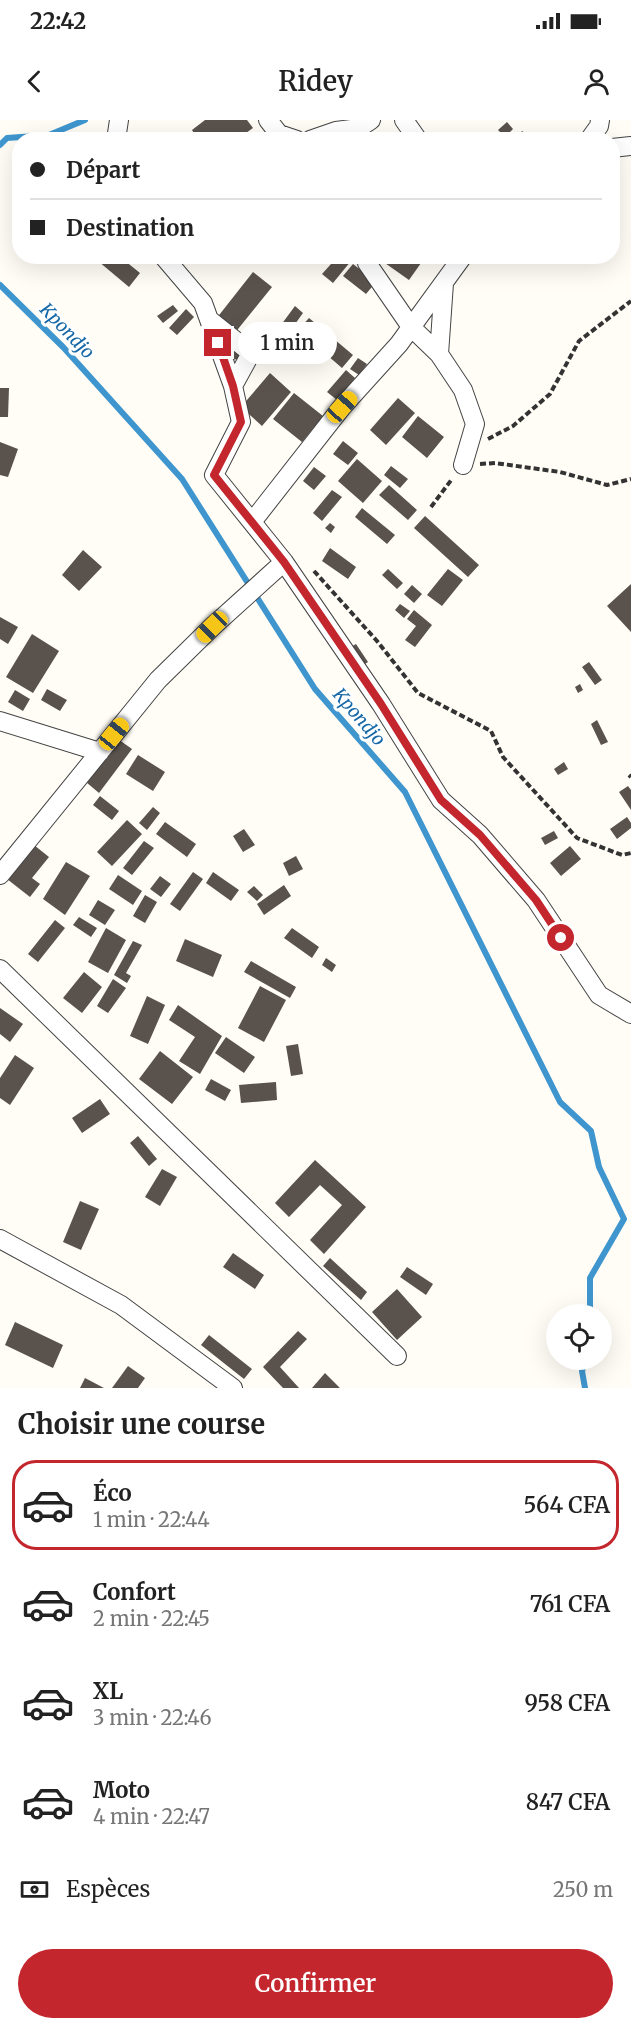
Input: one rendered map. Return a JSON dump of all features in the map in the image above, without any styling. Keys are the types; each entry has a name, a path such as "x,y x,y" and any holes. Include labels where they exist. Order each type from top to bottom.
{"street":[{"path":"268,120 277,132"},
{"path":"333,132 369,127"},
{"path":"170,264 203,303 233,386 241,422 214,475 252,522 279,566 381,704 441,800 480,835 536,900 599,995 631,1014"},
{"path":"368,264 411,327 439,354 463,390 475,424 466,458"},
{"path":"252,522 342,407 411,327 457,264"},
{"path":"439,354 444,283"},
{"path":"211,321 251,353 233,386"},
{"path":"0,875 158,680 279,566"},
{"path":"0,721 100,752"},
{"path":"0,969 397,1356"},
{"path":"0,1239 121,1305 233,1388"}],"path":[{"path":"431,507 466,458 513,426 550,394 579,341 631,301"},
{"path":"466,458 560,472 607,485 631,479"},
{"path":"279,566 311,568 377,641 418,693 491,731 503,757 577,838 622,855 631,853"}],"building":[{"path":"205,120 247,120 253,128 247,132 193,132 192,130"},
{"path":"507,122 513,129 510,132 498,130"},
{"path":"102,264 129,264 140,273 129,287"},
{"path":"331,264 349,264 333,283 322,274"},
{"path":"353,264 376,282 366,294 343,276"},
{"path":"386,264 420,264 409,280"},
{"path":"253,272 272,287 234,334 216,319"},
{"path":"173,305 178,311 163,323 157,316"},
{"path":"295,306 303,313 290,331 281,325"},
{"path":"186,309 194,317 177,335 169,328"},
{"path":"309,318 353,355 342,368 298,330"},
{"path":"273,337 281,343 267,361 259,355"},
{"path":"230,347 241,355 237,359 232,360 227,349"},
{"path":"358,358 367,364 359,375 350,369"},
{"path":"346,370 355,378 337,400 327,392"},
{"path":"270,373 291,392 262,426 241,407"},
{"path":"0,388 9,388 8,417 0,417"},
{"path":"294,393 323,416 302,442 273,419"},
{"path":"398,398 415,413 386,445 370,430"},
{"path":"418,416 444,437 427,458 402,437"},
{"path":"343,441 358,453 348,465 333,454"},
{"path":"0,442 18,449 8,477 0,475"},
{"path":"357,459 382,481 363,503 338,481"},
{"path":"391,466 408,479 400,488 384,475"},
{"path":"314,467 326,476 314,490 303,481"},
{"path":"389,485 417,510 408,520 379,495"},
{"path":"332,490 342,497 322,521 313,513"},
{"path":"362,508 395,535 387,544 355,517"},
{"path":"425,516 479,565 468,577 414,528"},
{"path":"330,523 335,527 331,533 325,528"},
{"path":"330,548 356,567 348,579 322,561"},
{"path":"83,550 102,567 79,591 62,575"},
{"path":"388,569 403,583 397,589 382,575"},
{"path":"448,569 463,580 442,606 427,595"},
{"path":"631,584 631,632 607,606"},
{"path":"412,585 422,594 414,603 404,594"},
{"path":"400,604 410,611 404,618 395,610"},
{"path":"414,610 432,625 415,647 405,640 416,626 407,619"},
{"path":"0,617 18,627 8,644 0,639"},
{"path":"32,634 59,651 33,693 6,677"},
{"path":"356,644 368,662 362,666 349,648"},
{"path":"589,662 602,680 595,685 582,667"},
{"path":"580,684 583,690 578,693 575,687"},
{"path":"47,689 67,700 60,711 41,700"},
{"path":"15,690 30,699 23,711 8,702"},
{"path":"597,720 608,742 601,745 591,724"},
{"path":"118,739 132,749 99,793 86,782"},
{"path":"138,755 165,772 153,791 126,774"},
{"path":"564,762 568,769 558,775 554,769"},
{"path":"628,786 631,790 631,810 619,792"},
{"path":"100,796 119,811 112,820 93,805"},
{"path":"153,807 160,813 147,830 139,823"},
{"path":"627,817 631,828 617,839 610,829"},
{"path":"127,820 142,834 112,866 97,852"},
{"path":"165,822 196,844 187,857 156,834"},
{"path":"244,829 255,845 243,852 233,836"},
{"path":"554,831 558,838 545,845 541,838"},
{"path":"144,841 154,848 132,875 123,868"},
{"path":"34,845 49,857 32,878 40,884 30,897 7,879"},
{"path":"570,846 581,859 561,876 550,863"},
{"path":"296,856 303,869 289,876 283,863"},
{"path":"66,862 90,876 65,915 43,899"},
{"path":"193,872 203,879 180,911 170,904"},
{"path":"213,872 239,890 231,901 206,883"},
{"path":"118,875 142,891 133,905 109,889"},
{"path":"160,876 171,884 161,897 150,889"},
{"path":"284,885 291,896 264,915 257,904"},
{"path":"254,886 263,895 257,901 247,892"},
{"path":"145,895 157,902 145,923 133,916"},
{"path":"98,900 115,910 105,925 89,915"},
{"path":"79,917 97,928 91,937 73,925"},
{"path":"55,920 65,928 38,962 28,954"},
{"path":"106,928 126,940 108,973 88,962"},
{"path":"292,928 319,947 312,958 284,938"},
{"path":"185,939 222,955 213,977 176,961"},
{"path":"133,941 142,945 126,973 131,976 127,983 114,975"},
{"path":"326,958 336,965 332,972 322,965"},
{"path":"251,961 296,987 290,998 244,972"},
{"path":"84,972 102,987 82,1013 63,998"},
{"path":"113,979 126,988 108,1013 97,1006"},
{"path":"260,986 286,1000 264,1042 238,1028"},
{"path":"147,996 165,1005 148,1044 130,1036"},
{"path":"178,1005 222,1036 200,1074 179,1061 195,1037 169,1020"},
{"path":"0,1008 23,1024 10,1042 0,1034"},
{"path":"226,1037 255,1057 244,1073 215,1053"},
{"path":"298,1044 303,1074 291,1076 286,1046"},
{"path":"160,1051 193,1077 172,1104 139,1079"},
{"path":"15,1055 34,1068 10,1105 0,1098 0,1078"},
{"path":"211,1079 231,1090 225,1101 205,1090"},
{"path":"276,1082 277,1100 241,1103 239,1085"},
{"path":"100,1099 110,1114 82,1133 72,1118"},
{"path":"138,1136 157,1159 149,1166 130,1143"},
{"path":"315,1160 366,1207 324,1254 310,1240 342,1205 320,1185 289,1217 275,1203"},
{"path":"162,1169 177,1177 160,1206 145,1197"},
{"path":"80,1201 99,1209 81,1250 63,1242"},
{"path":"233,1253 264,1275 255,1289 223,1267"},
{"path":"330,1258 367,1292 361,1300 323,1266"},
{"path":"407,1267 433,1284 426,1295 400,1277"},
{"path":"397,1289 422,1317 397,1340 372,1312"},
{"path":"15,1322 63,1345 53,1368 5,1345"},
{"path":"298,1331 307,1339 280,1367 299,1388 283,1388 263,1367"},
{"path":"209,1335 252,1369 244,1379 201,1345"},
{"path":"128,1366 145,1378 138,1388 112,1388"},
{"path":"325,1373 340,1388 312,1388"},
{"path":"85,1378 104,1388 80,1388"}],"waterway":[{"name":"Kpondjo","path":"56,132 85,120"},
{"name":"Kpondjo","path":"0,145 7,138 12,138"},
{"name":"Kpondjo","path":"0,285 63,347 182,479 315,689 405,792 560,1102 591,1131 599,1167 624,1219 590,1278 590,1304"},
{"name":"Kpondjo","path":"582,1370 585,1388"}],"route":[{"path":"218,343 233,386 241,422 214,475 284,562 381,704 441,800 480,835 536,900 561,938"}]}
